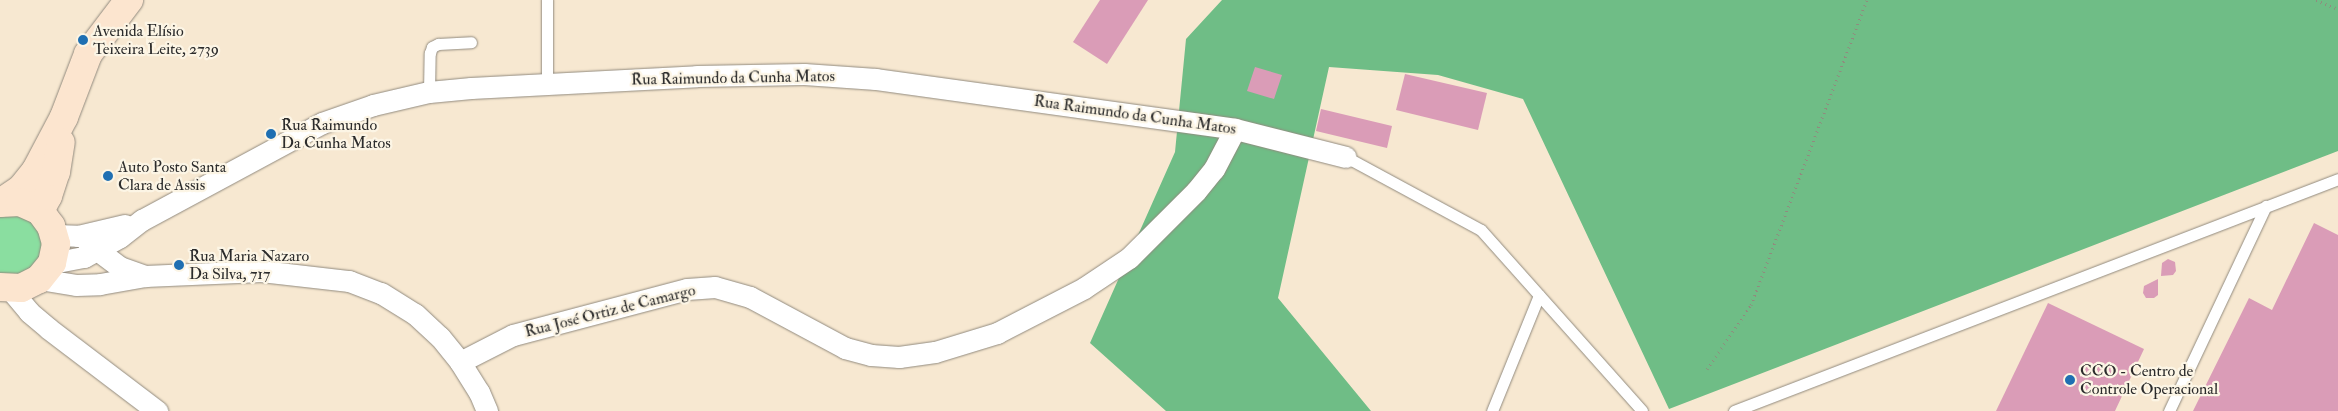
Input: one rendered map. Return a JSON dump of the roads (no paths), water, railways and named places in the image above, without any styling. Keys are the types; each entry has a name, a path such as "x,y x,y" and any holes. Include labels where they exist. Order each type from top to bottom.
{"main road":[{"path":"0,203 21,189 35,172 64,117 88,54 129,0"},
{"path":"40,211 48,196 56,172 64,117"},
{"path":"0,203 20,202 40,211 66,236 45,271 30,285 4,290"}],"street":[{"name":"Rua Raimundo da Cunha Matos","path":"45,271 84,257 142,220 322,124 374,105 429,92 697,76 804,74 876,79 1235,129 1346,157"},
{"name":"Rua José Ortiz de Camargo","path":"460,362 513,335 687,288 715,288 750,297 845,348 871,355 899,357 935,352 997,333 1084,288 1130,258 1196,191 1214,168 1235,129"},
{"name":"Rua Raimundo da Cunha Matos","path":"66,236 142,220"},
{"path":"66,236 98,249 120,267 145,276"},
{"path":"45,271 76,284 100,284 145,276 261,271 349,281 381,293 415,314 440,337 460,362 479,392 487,411"},
{"path":"4,290 50,329 157,411"}],"lane":[{"path":"547,0 547,84"},
{"path":"429,92 430,53 432,47 438,44 471,42"},
{"path":"1346,157 1481,230 1642,411"},
{"path":"1734,411 2338,179"},
{"path":"2169,411 2266,206"},
{"path":"1492,411 1539,295"}],"place":[{"name":"Avenida Elísio Teixeira Leite, 2739","path":"83,40"},
{"name":"Rua Raimundo Da Cunha Matos","path":"271,134"},
{"name":"Auto Posto Santa Clara de Assis","path":"108,176"},
{"name":"Rua Maria Nazaro Da Silva, 717","path":"179,265"},
{"name":"CCO - Centro de Controle Operacional","path":"2070,380"}]}
